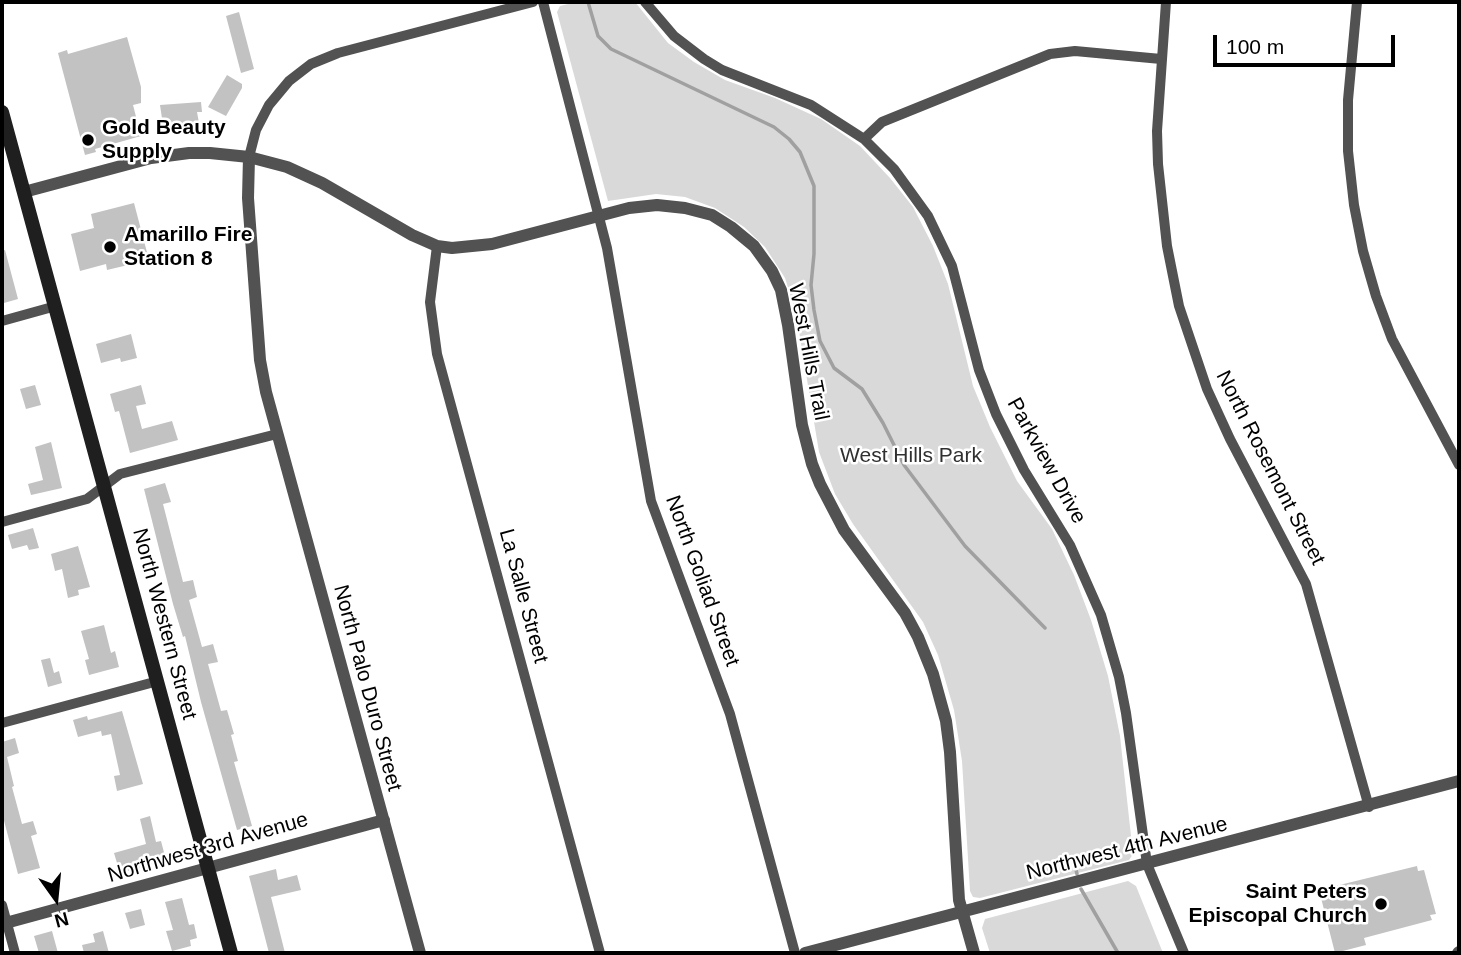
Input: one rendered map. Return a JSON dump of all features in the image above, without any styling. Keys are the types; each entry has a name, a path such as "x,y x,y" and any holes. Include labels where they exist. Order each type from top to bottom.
{"main road":[{"name":"North Western Street","path":"2,115 231,953"}],"street":[{"path":"249,157 256,130 269,105 289,81 312,64 338,53 533,2"},
{"name":"North Goliad Street","path":"543,2 607,248 651,501 730,714 795,953"},
{"name":"Parkview Drive","path":"645,2 674,36 704,59 731,74 811,105 864,139 911,190 939,236 956,279 979,370 996,414 1020,463 1070,545 1089,584 1119,677 1147,864 1184,953"},
{"name":"North Rosemont Street","path":"1166,2 1157,131 1160,194 1179,306 1207,389 1230,439 1306,584 1369,807"},
{"path":"1357,2 1348,100 1348,151 1363,251 1392,339 1459,465"},
{"path":"864,139 882,122 1050,54 1074,51 1161,59"},
{"name":"West Hills Trail","path":"24,192 168,155 210,153 249,157 279,164 306,175 412,235 437,246 478,247 598,215 657,205 712,215 731,227 754,246 772,271 781,290 802,425 812,464 828,500 844,530 905,613 925,652 940,697 950,752 959,900 974,953"},
{"name":"North Palo Duro Street","path":"249,157 247,180 260,360 266,392 420,953"},
{"name":"La Salle Street","path":"437,246 430,302 437,354 600,953"},
{"path":"2,321 56,306"},
{"path":"2,522 87,499 120,474 277,434"},
{"path":"2,723 158,681"},
{"name":"Northwest 4th Avenue","path":"805,953 1369,807 1459,781"},
{"name":"Northwest 3rd Avenue","path":"4,924 384,820"},
{"path":"2,905 4,924 15,953"}],"green space":[{"name":"West Hills Park","path":"576,2 635,2 668,43 694,62 725,80 775,98 821,119 860,146 913,207 948,284 973,386 990,427 1017,481 1052,529 1074,575 1091,620 1108,676 1120,736 1133,854 1129,860 980,898 973,897 970,891 962,761 954,710 938,655 923,622 853,524 835,494 819,452 796,313 785,278 765,247 744,227 715,208 685,197 656,194 608,201 557,12 560,6"},
{"path":"1128,881 1136,886 1163,953 990,953 982,928 985,919"}],"building":[{"path":"239,12 254,69 241,73 226,16"},
{"path":"127,37 141,87 141,103 133,105 141,136 95,149 96,152 85,155 58,53 67,50 68,54"},
{"path":"227,75 242,84 242,88 226,116 208,107"},
{"path":"201,102 202,112 197,112 199,123 163,125 160,105"},
{"name":"Amarillo Fire Station 8","path":"134,203 149,260 107,270 106,264 80,271 71,234 94,228 91,214"},
{"path":"5,250 18,299 4,303 2,251"},
{"path":"131,334 137,358 121,362 120,358 101,363 96,344"},
{"path":"35,385 41,405 26,409 20,389"},
{"path":"141,385 146,404 136,406 142,429 172,421 178,440 130,453 119,411 115,412 110,394"},
{"path":"51,442 62,488 31,495 28,484 43,480 35,447"},
{"path":"165,483 171,502 163,504 183,582 193,580 197,597 189,600 202,647 213,644 218,662 208,664 221,711 227,710 234,734 231,735 238,761 234,762 252,826 237,830 185,636 183,637 173,604 144,489"},
{"path":"33,528 39,548 29,550 27,545 12,549 8,535"},
{"path":"78,546 90,587 78,590 79,595 68,598 62,569 55,571 51,554"},
{"path":"104,625 111,653 115,651 119,667 89,675 85,660 89,659 81,631"},
{"path":"50,658 54,673 59,671 62,683 48,687 41,660"},
{"path":"122,711 143,784 117,791 114,776 120,775 111,734 102,736 101,731 78,737 73,720 87,716 88,720"},
{"path":"15,738 19,753 7,757 14,786 12,787 22,824 33,821 37,834 31,836 40,868 18,874 2,813 2,742"},
{"path":"150,816 156,842 161,841 167,864 155,867 154,864 120,873 114,853 146,844 140,819"},
{"path":"1417,866 1418,871 1424,870 1436,914 1430,915 1432,920 1364,938 1366,945 1335,953 1319,890"},
{"path":"276,869 278,880 297,875 301,890 271,897 285,953 269,953 249,876"},
{"path":"182,898 189,925 194,924 197,938 190,940 191,946 172,951 166,931 173,930 165,902"},
{"path":"141,909 145,925 130,929 125,913"},
{"path":"52,931 58,953 39,953 34,936"},
{"path":"103,931 109,953 84,953 82,945 95,942 93,934"}],"waterway":[{"path":"588,2 598,36 611,49 774,127 800,152 814,186 811,285 820,341 834,368 862,389 904,465 965,546 1045,628"},
{"path":"1074,861 1077,874"},
{"path":"1081,889 1118,953"}],"place":[{"name":"Gold Beauty Supply","path":"88,140"},
{"name":"Amarillo Fire Station 8","path":"110,247"},
{"name":"Saint Peters Episcopal Church","path":"1381,904"}]}
